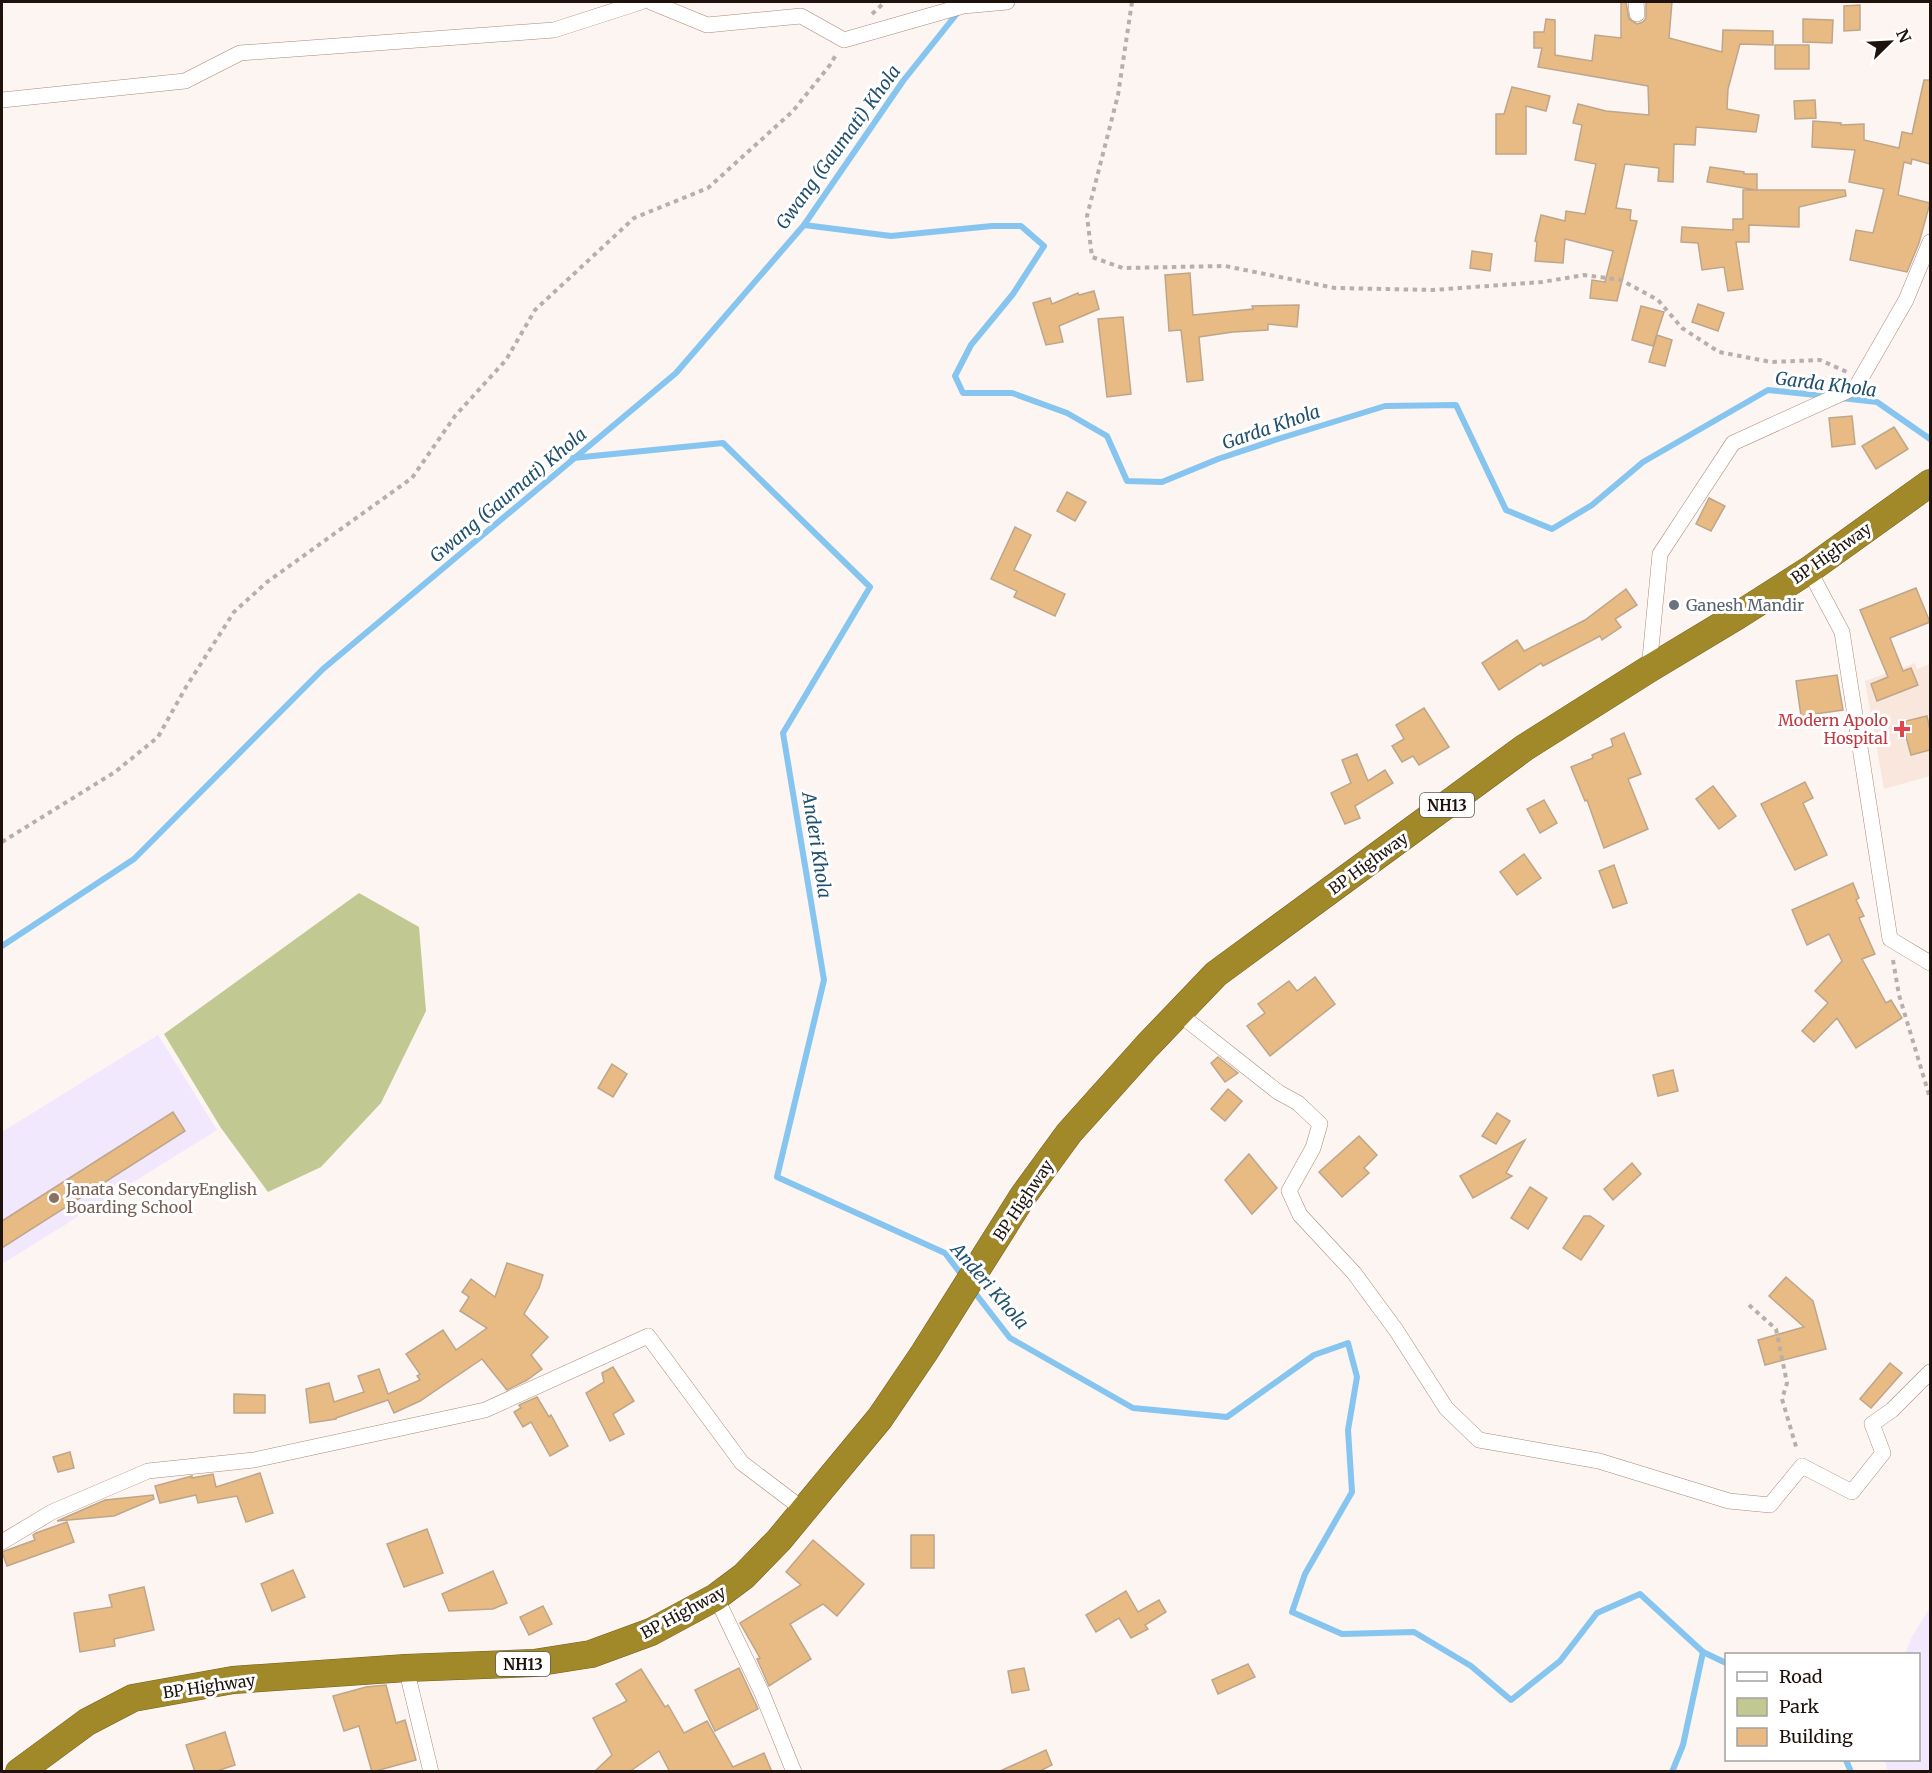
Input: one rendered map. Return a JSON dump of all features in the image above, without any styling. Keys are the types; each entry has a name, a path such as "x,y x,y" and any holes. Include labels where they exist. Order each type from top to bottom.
{"highway":[{"name":"BP Highway","path":"19,1772 87,1722 133,1698 233,1680 406,1668 534,1663 591,1654 651,1632 716,1597 744,1576 779,1540 880,1418 1023,1196 1069,1133 1146,1046 1216,974 1524,748 1809,570 1930,483"}],"street":[{"path":"2,100 185,81 240,53 554,30 641,2"},
{"path":"651,2 707,25 801,16 844,40 963,6 1007,2"},
{"path":"1649,669 1660,554 1733,443 1856,387 1906,300 1930,242"},
{"path":"1809,570 1842,632 1890,939 1930,963"},
{"path":"1178,1013 1278,1092 1298,1103 1320,1124 1314,1148 1289,1191 1300,1215 1354,1273 1396,1330 1446,1408 1479,1440 1599,1461 1729,1501 1770,1505 1802,1466 1852,1492 1883,1453 1872,1424 1892,1410 1930,1372"},
{"path":"2,1542 52,1512 148,1471 254,1460 485,1410 648,1336 742,1463 804,1510"},
{"path":"716,1597 762,1694 795,1772"},
{"path":"406,1668 431,1772"}],"path":[{"path":"1132,2 1118,95 1087,216 1092,257 1123,268 1225,266 1335,288 1433,290 1542,282 1584,275 1621,280 1658,300 1683,328 1719,352 1771,362 1820,360 1862,378"},
{"path":"2,842 115,772 158,737 186,687 234,612 267,582 412,478 455,416 506,360 535,310 634,218 708,188 793,111 830,65 844,40"},
{"path":"1890,939 1899,995 1930,1098"},
{"path":"1749,1305 1776,1329 1787,1383 1782,1399 1802,1466"}],"shaded area":[{"name":"Modern Apolo Hospital","path":"1915,663 1917,669 1930,664 1930,776 1884,789 1865,681"},
{"name":"Janata SecondaryEnglish Boarding School","path":"158,1035 217,1130 2,1264 2,1132"},
{"path":"1930,1607 1930,1771 1887,1771 1885,1761 1920,1761 1920,1653 1905,1653"}],"green space":[{"path":"359,893 419,927 426,1011 381,1103 321,1167 268,1192 221,1128 164,1034"}],"building":[{"path":"1621,2 1626,2 1629,19 1637,24 1646,18 1646,2 1672,2 1669,38 1722,52 1723,30 1773,31 1773,45 1740,44 1728,89 1727,109 1759,115 1756,132 1696,127 1695,145 1674,144 1673,182 1658,181 1659,168 1625,164 1616,208 1631,210 1630,220 1637,221 1617,301 1590,298 1592,280 1605,282 1613,251 1565,239 1563,263 1535,261 1537,242 1535,241 1541,215 1565,221 1566,211 1585,214 1596,164 1575,160 1582,125 1573,123 1578,104 1606,111 1649,115 1648,86 1538,67 1542,48 1534,48 1534,32 1544,32 1546,19 1555,20 1555,55 1592,61 1595,35 1621,38"},
{"path":"1860,5 1860,30 1844,31 1844,6"},
{"path":"1803,19 1833,20 1832,43 1803,42"},
{"path":"1775,45 1809,45 1809,69 1775,69"},
{"path":"1924,80 1930,80 1930,164 1912,159 1911,164 1904,162 1898,195 1930,203 1919,243 1907,272 1850,260 1856,230 1873,233 1884,189 1849,182 1855,150 1812,147 1813,121 1841,123 1841,125 1864,124 1864,140 1899,148 1902,132 1912,134"},
{"path":"1512,87 1550,96 1546,111 1526,106 1526,154 1496,154 1496,114 1504,114"},
{"path":"1815,100 1816,118 1795,119 1794,101"},
{"path":"1710,167 1744,172 1744,174 1757,174 1757,190 1845,190 1846,196 1799,207 1799,227 1749,225 1749,242 1736,242 1743,289 1728,291 1724,267 1702,270 1698,243 1681,242 1682,227 1733,230 1733,219 1743,219 1743,190 1756,190 1707,182"},
{"path":"1472,251 1492,254 1490,271 1470,268"},
{"path":"1190,273 1193,315 1253,309 1252,306 1299,305 1297,327 1268,324 1268,330 1199,337 1203,380 1187,382 1181,330 1169,331 1165,275"},
{"path":"1094,291 1099,309 1059,326 1063,342 1046,345 1033,303 1050,298 1052,304 1078,293 1079,295"},
{"path":"1698,304 1724,313 1718,331 1692,322"},
{"path":"1641,306 1664,312 1653,346 1632,340"},
{"path":"1123,317 1131,394 1107,397 1098,319"},
{"path":"1657,335 1672,340 1665,366 1649,362"},
{"path":"1852,416 1855,444 1832,447 1829,418"},
{"path":"1894,427 1908,449 1876,469 1862,446"},
{"path":"1067,492 1086,502 1075,521 1057,511"},
{"path":"1709,498 1725,506 1711,531 1696,524"},
{"path":"1015,527 1031,535 1014,570 1065,594 1055,616 1014,597 1017,591 991,579"},
{"path":"1916,588 1930,622 1890,638 1903,671 1911,668 1918,685 1877,701 1871,684 1888,677 1860,610"},
{"path":"1626,589 1637,605 1615,619 1621,627 1602,640 1600,636 1543,666 1541,663 1499,690 1482,663 1517,640 1524,651 1585,620"},
{"path":"1837,675 1843,710 1801,716 1796,681"},
{"path":"1424,708 1449,747 1419,765 1413,756 1402,762 1392,746 1404,739 1396,725"},
{"path":"1927,716 1930,750 1911,755 1902,722"},
{"path":"1624,733 1641,774 1628,779 1648,829 1604,848 1587,800 1585,801 1571,767 1613,746 1611,739"},
{"path":"1357,754 1368,781 1385,770 1393,783 1355,806 1360,818 1345,824 1331,793 1351,783 1342,760"},
{"path":"1805,782 1813,798 1803,803 1827,855 1795,870 1761,804"},
{"path":"1713,786 1736,816 1719,829 1696,799"},
{"path":"1544,800 1557,823 1540,833 1527,809"},
{"path":"1524,854 1541,878 1517,895 1500,872"},
{"path":"1614,865 1627,903 1613,908 1599,871"},
{"path":"1853,883 1859,898 1856,900 1864,916 1859,918 1875,954 1862,959 1886,1003 1891,1000 1902,1018 1856,1048 1837,1018 1814,1042 1802,1031 1828,1003 1815,991 1842,961 1829,934 1807,945 1792,910"},
{"path":"1315,977 1335,1004 1270,1056 1247,1026 1265,1013 1258,1004 1289,981 1297,991"},
{"path":"1218,1057 1238,1073 1225,1082 1211,1063"},
{"path":"612,1064 627,1074 613,1097 598,1088"},
{"path":"1673,1070 1678,1091 1658,1096 1653,1075"},
{"path":"1228,1089 1242,1101 1225,1121 1211,1109"},
{"path":"173,1112 185,1131 2,1248 2,1221"},
{"path":"1497,1113 1510,1121 1496,1144 1482,1136"},
{"path":"1359,1136 1377,1155 1364,1168 1369,1173 1342,1197 1319,1172"},
{"path":"1525,1140 1506,1173 1512,1176 1473,1198 1460,1176"},
{"path":"1249,1154 1277,1188 1252,1214 1225,1180"},
{"path":"1632,1163 1641,1174 1613,1200 1604,1189"},
{"path":"1530,1187 1547,1198 1528,1229 1511,1218"},
{"path":"1584,1216 1590,1216 1604,1226 1581,1260 1563,1248"},
{"path":"507,1263 543,1275 539,1288 524,1314 548,1337 531,1355 542,1369 507,1390 482,1359 420,1401 394,1413 388,1400 336,1419 310,1423 306,1389 329,1383 334,1402 364,1392 358,1376 379,1369 388,1394 420,1380 417,1376 420,1374 406,1354 443,1330 456,1350 487,1328 460,1311 469,1297 462,1292 471,1279 495,1297"},
{"path":"1786,1277 1813,1301 1826,1349 1765,1365 1758,1340 1804,1327 1769,1296"},
{"path":"1890,1363 1902,1373 1871,1408 1860,1399"},
{"path":"613,1367 634,1401 613,1414 624,1434 610,1441 586,1393 604,1382 602,1373"},
{"path":"234,1394 265,1395 265,1413 234,1413"},
{"path":"537,1397 549,1417 551,1415 568,1446 550,1456 531,1422 523,1427 514,1412 521,1408 519,1405"},
{"path":"70,1452 74,1468 58,1472 53,1457"},
{"path":"260,1473 273,1513 246,1522 237,1496 198,1503 196,1495 160,1503 155,1486 192,1476 192,1478 213,1474 216,1487"},
{"path":"153,1495 154,1499 114,1516 57,1521 105,1500"},
{"path":"67,1522 74,1542 7,1566 2,1552 35,1540 33,1535 36,1533"},
{"path":"427,1529 443,1573 404,1587 387,1544"},
{"path":"911,1535 934,1535 934,1568 911,1568"},
{"path":"813,1540 864,1584 837,1616 823,1604 790,1624 811,1659 769,1686 757,1659 760,1658 740,1623 801,1585 786,1572"},
{"path":"293,1570 305,1597 272,1611 261,1584"},
{"path":"493,1571 507,1603 493,1609 449,1611 442,1594"},
{"path":"144,1587 154,1630 114,1639 115,1646 80,1652 74,1613 112,1607 109,1595"},
{"path":"1126,1591 1138,1612 1159,1600 1166,1612 1145,1625 1148,1629 1131,1638 1119,1618 1096,1632 1086,1615"},
{"path":"543,1606 552,1624 529,1635 520,1617"},
{"path":"1248,1664 1255,1677 1218,1694 1212,1680"},
{"path":"739,1668 758,1709 715,1731 695,1690"},
{"path":"1024,1668 1029,1690 1012,1693 1008,1671"},
{"path":"641,1669 665,1707 668,1705 684,1733 707,1721 733,1767 764,1753 772,1772 670,1772 659,1751 629,1772 594,1772 612,1755 593,1718 627,1701 616,1684"},
{"path":"386,1685 396,1723 405,1720 416,1760 372,1772 359,1726 344,1731 333,1696 366,1687"},
{"path":"225,1732 235,1765 214,1772 195,1772 186,1745"},
{"path":"1046,1750 1052,1765 1038,1772 998,1772"}],"waterway":[{"name":"Gwang (Gaumati) Khola","path":"2,946 134,859 323,669 676,373 804,225 903,81 959,11"},
{"name":"Garda Khola","path":"804,225 891,236 992,226 1021,226 1044,246 1013,294 971,345 955,376 963,393 1012,393 1067,413 1107,436 1127,481 1162,482 1218,459 1385,406 1456,405 1506,510 1552,529 1592,505 1643,462 1768,390 1825,396"},
{"name":"Garda Khola","path":"1841,398 1877,402 1930,439"},
{"name":"Anderi Khola","path":"573,458 723,443 870,587 783,733 824,980 777,1177 945,1253 964,1278"},
{"name":"Anderi Khola","path":"972,1289 1010,1338 1133,1408 1227,1417 1314,1355 1348,1343 1357,1377 1348,1430 1352,1492 1305,1574 1292,1612 1342,1634 1414,1632 1471,1666 1511,1700 1560,1661 1597,1613 1640,1594 1703,1652 1725,1663"},
{"path":"1672,1772 1683,1745 1703,1652"},
{"path":"1846,1761 1851,1772"}],"place":[{"name":"Ganesh Mandir","path":"1674,605"},
{"name":"Modern Apolo Hospital","path":"1902,729"},
{"name":"Janata SecondaryEnglish Boarding School","path":"54,1198"}]}
